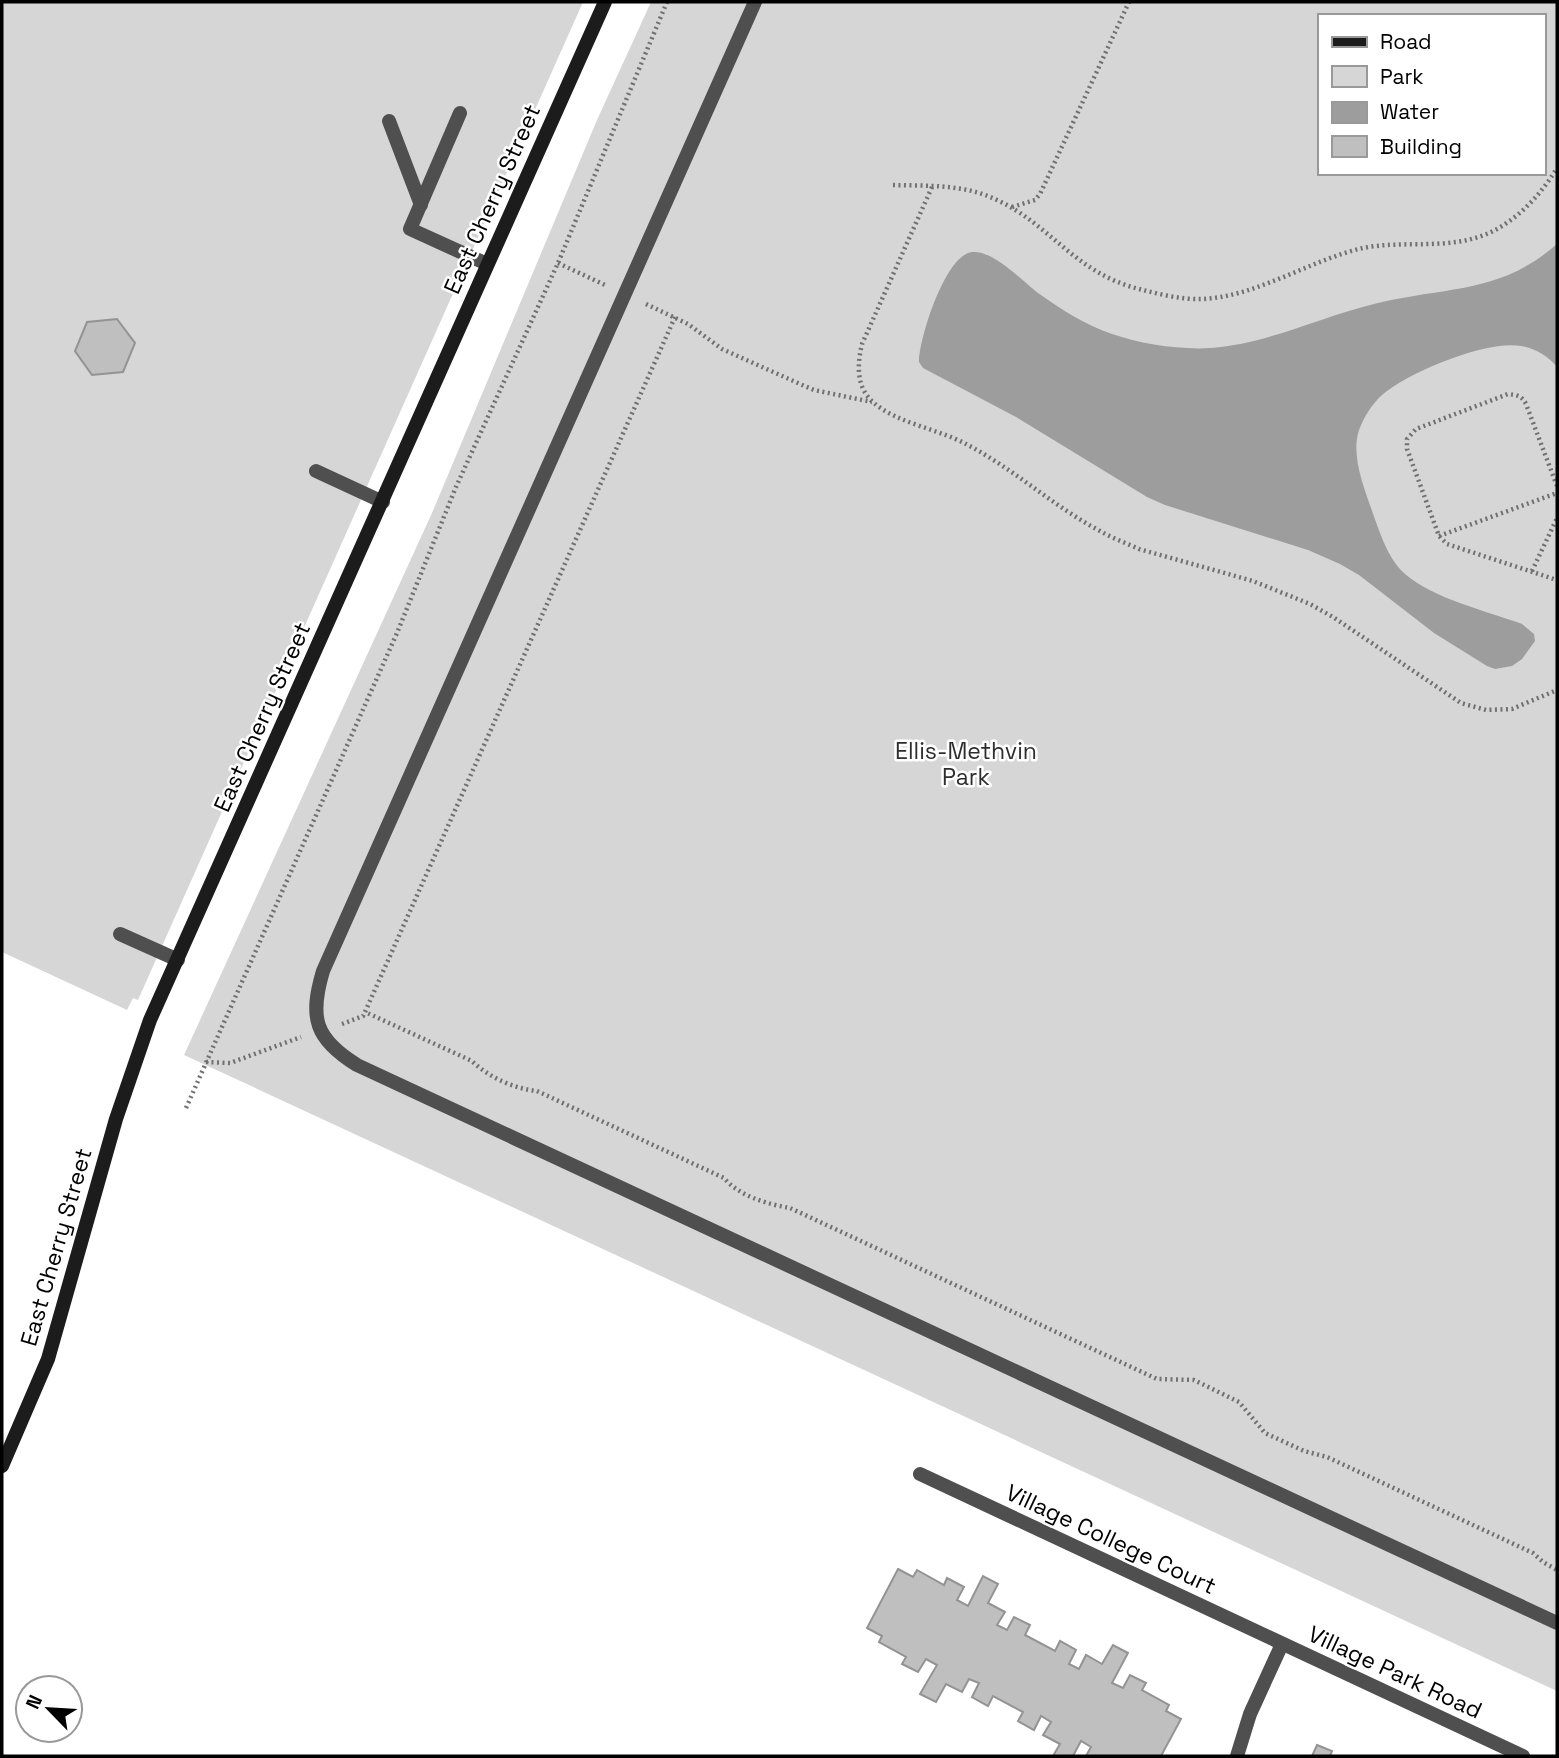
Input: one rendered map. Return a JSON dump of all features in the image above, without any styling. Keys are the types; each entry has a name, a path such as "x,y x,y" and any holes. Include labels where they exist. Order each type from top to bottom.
{"street":[{"name":"East Cherry Street","path":"2,1466 48,1359 124,1092 150,1020 605,2"},
{"path":"755,2 323,971 315,1000 320,1031 338,1053 357,1065 1557,1623"},
{"path":"460,113 410,229 487,264"},
{"path":"389,121 421,205"},
{"path":"316,471 383,502"},
{"path":"120,934 178,960"},
{"name":"Village College Court","path":"920,1474 1282,1644"},
{"name":"Village Park Road","path":"1237,1756 1250,1714 1282,1644 1523,1756"}],"path":[{"path":"186,1108 397,633 456,487 558,263 667,2"},
{"path":"1011,208 1035,200 1040,194 1129,2"},
{"path":"893,185 963,189 982,193 1011,208 1080,262 1113,281 1139,289 1200,299 1242,292 1364,248 1447,243 1484,235 1522,212 1557,169"},
{"path":"873,402 863,389 859,375 858,359 862,344 932,187"},
{"path":"558,263 607,286"},
{"path":"646,304 675,317 722,349 800,384 814,390 873,402 896,416 966,443 1110,536 1139,549 1273,588 1310,604 1461,703 1486,710 1512,709 1557,690"},
{"path":"342,1024 363,1016 365,1012 675,317"},
{"path":"1557,486 1523,397 1517,395 1508,394 1416,429 1407,439 1407,449 1439,536 1447,544 1557,580"},
{"path":"1439,536 1557,493"},
{"path":"1532,572 1557,519"},
{"path":"365,1012 472,1061 479,1068 521,1090 537,1091 724,1178 732,1188 773,1205 790,1208 1157,1380 1194,1380 1239,1402 1265,1433 1304,1451 1327,1457 1533,1553 1557,1570"},
{"path":"206,1062 230,1063 302,1036"}],"green space":[{"path":"2,2 583,2 138,1000 133,998 127,1010 2,952"},
{"name":"Ellis-Methvin Park","path":"651,2 1557,2 1557,1691 184,1055 432,513 597,120"}],"water":[{"path":"1557,244 1557,367 1541,353 1521,346 1506,345 1448,360 1410,377 1382,395 1366,416 1357,439 1357,459 1362,480 1393,560 1405,574 1431,591 1522,624 1534,634 1535,641 1522,659 1512,666 1495,669 1487,666 1434,633 1359,575 1340,564 1308,550 1147,497 1016,417 923,368 919,362 923,336 943,282 952,267 972,252 998,261 1055,305 1102,330 1148,343 1211,348 1273,336 1374,304 1492,281 1514,272"}],"building":[{"path":"117,319 135,343 123,372 92,375 75,351 87,322"},
{"path":"898,1569 913,1577 917,1570 944,1585 947,1578 964,1587 957,1600 968,1606 983,1576 998,1584 988,1603 1005,1612 997,1625 1007,1630 1014,1617 1030,1625 1025,1635 1055,1651 1060,1641 1076,1650 1069,1664 1079,1669 1086,1655 1102,1664 1113,1645 1128,1653 1112,1683 1123,1688 1130,1675 1146,1683 1142,1690 1169,1705 1166,1711 1181,1719 1161,1756 1086,1756 1091,1747 1081,1741 1073,1756 1053,1756 1060,1744 1043,1735 1051,1722 1041,1716 1034,1730 1018,1721 1023,1712 993,1696 988,1706 972,1697 979,1683 969,1679 962,1692 946,1684 936,1702 920,1694 937,1665 926,1659 918,1672 902,1664 906,1657 879,1642 882,1636 867,1628"},
{"path":"1317,1745 1332,1751 1330,1756 1312,1756"}]}
